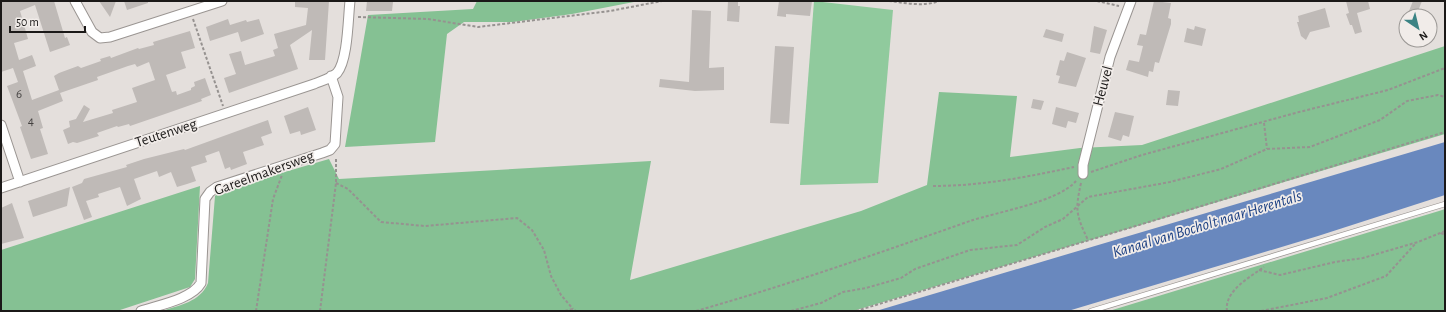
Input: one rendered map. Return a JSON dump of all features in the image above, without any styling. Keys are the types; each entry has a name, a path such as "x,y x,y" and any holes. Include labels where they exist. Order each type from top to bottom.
{"street":[{"path":"75,1 92,32 100,38 110,37 190,10 222,1"},
{"path":"335,144 338,97 331,76 337,73 343,58 350,1"},
{"name":"Heuvel","path":"1083,170 1110,57 1130,5"},
{"name":"Teutenweg","path":"1,188 226,114 331,76"},
{"path":"1,125 20,182"},
{"name":"Gareelmakersweg","path":"141,311 188,296 198,290 202,283 206,199 210,192 217,187 330,150 335,144"}],"lane":[{"path":"1091,311 1445,204"}],"path":[{"path":"348,17 428,19 478,27 610,11 662,1"},
{"path":"889,1 933,4 940,1"},
{"path":"1097,1 1130,5"},
{"path":"190,10 226,114"},
{"path":"933,186 961,186 991,183 1083,170 1123,161 1264,123 1299,112 1388,90 1445,68"},
{"path":"791,311 821,302 843,292 866,288 901,278 915,269 970,250 1017,245 1045,227 1063,219 1088,197 1170,182 1221,170 1268,149 1310,147 1380,120 1407,101 1438,95 1445,97"},
{"path":"1264,123 1268,149"},
{"path":"856,311 1445,132"},
{"path":"320,311 336,183 335,144"},
{"path":"256,311 273,199 286,164"},
{"path":"1083,170 1076,206 1080,224 1088,240"},
{"path":"696,311 777,287 970,221 1056,195 1072,186 1083,170"},
{"path":"336,183 348,189 381,222 425,226 518,218 532,230 544,250 551,276 561,295 576,311"},
{"path":"1227,311 1226,307 1230,295 1243,282 1260,270 1280,275 1335,262 1363,258 1418,242 1445,231"},
{"path":"1441,233 1445,235"},
{"path":"1261,311 1327,298 1386,276 1418,242"},
{"path":"565,311 573,308"}],"green space":[{"path":"477,1 639,1 572,14 513,22 464,22 447,34 435,142 345,147 368,15 473,9"},
{"path":"814,1 893,10 878,183 800,185"},
{"path":"1445,46 1445,134 853,311 162,311 195,299 200,295 208,283 215,196 220,191 329,159 339,179 651,161 630,280 861,211 927,185 939,92 1017,96 1010,157 1080,148 1142,145"},
{"path":"200,186 195,279 190,287 117,311 1,311 1,250"},
{"path":"1445,209 1445,311 1109,311 1439,211"}],"water":[{"name":"Kanaal van Bocholt naar Herentals","path":"1445,142 1445,195 1318,236 1068,311 876,311"}],"building":[{"path":"1,1 54,1 65,38 67,37 70,45 50,52 35,5 20,11 28,39 14,43 19,60 32,55 36,66 23,71 32,100 59,90 54,76 59,73 78,66 81,68 110,56 111,58 138,48 154,45 153,42 190,31 195,48 181,52 186,68 166,75 172,92 176,91 177,95 191,90 191,88 195,86 194,82 205,78 211,95 201,99 202,101 130,126 129,124 117,126 97,133 99,136 77,143 73,142 68,144 63,130 70,127 69,121 76,119 84,105 90,109 83,122 113,113 112,110 137,102 132,88 155,80 149,62 137,67 135,64 128,66 97,77 98,80 60,93 63,101 38,111 43,128 40,129 48,154 31,159 20,127 22,126 7,86 18,82 13,68 1,72"},
{"path":"99,1 116,1 110,17"},
{"path":"124,1 148,1 148,3 127,10"},
{"path":"295,1 329,1 325,60 309,60 312,30 290,45 298,69 229,93 224,78 236,74 229,54 241,51 245,65 275,56 273,50 278,48 274,34 306,25 308,8 295,7"},
{"path":"367,1 393,2 392,11 366,11"},
{"path":"728,1 738,1 738,6 740,6 739,22 727,21"},
{"path":"779,1 812,1 810,16 786,14 786,17 777,16"},
{"path":"1154,1 1171,3 1168,18 1171,19 1171,24 1159,63 1155,62 1153,72 1149,71 1148,77 1126,70 1129,60 1139,62 1143,46 1137,45 1140,34 1146,35"},
{"path":"1346,1 1368,1 1370,9 1357,13 1362,32 1355,34 1352,25 1350,25 1346,14 1349,13"},
{"path":"1413,1 1422,1 1419,8 1410,8"},
{"path":"1325,8 1330,27 1310,32 1306,40 1301,36 1297,22 1299,22 1298,16"},
{"path":"692,10 711,11 709,68 724,67 724,90 695,91 659,87 660,79 689,82"},
{"path":"228,19 230,25 246,20 247,22 259,19 264,34 241,42 238,32 210,41 206,27"},
{"path":"1094,26 1107,30 1100,54 1090,52"},
{"path":"1195,26 1206,29 1202,46 1184,42 1187,28 1194,30"},
{"path":"1046,29 1064,34 1062,42 1043,37"},
{"path":"775,46 794,47 789,124 770,123"},
{"path":"1067,52 1086,58 1076,87 1058,83 1060,76 1056,75 1060,60 1064,61"},
{"path":"1168,90 1180,91 1178,106 1166,105"},
{"path":"1033,99 1044,101 1041,110 1031,108"},
{"path":"308,107 316,130 301,135 300,131 290,134 284,116"},
{"path":"1056,107 1079,113 1076,123 1068,121 1066,128 1052,124"},
{"path":"1115,112 1134,116 1129,137 1123,135 1121,141 1108,137"},
{"path":"268,120 272,133 261,137 264,145 243,152 247,164 231,170 230,167 225,169 219,151 205,156 207,162 191,167 196,181 177,187 171,172 159,177 157,171 134,179 141,199 127,206 120,187 98,194 99,197 86,201 92,217 84,220 72,187 82,183 84,179 127,167 126,165 144,159 185,150"},
{"path":"70,187 67,206 33,217 28,201"},
{"path":"12,203 24,238 1,244 1,208"}]}
